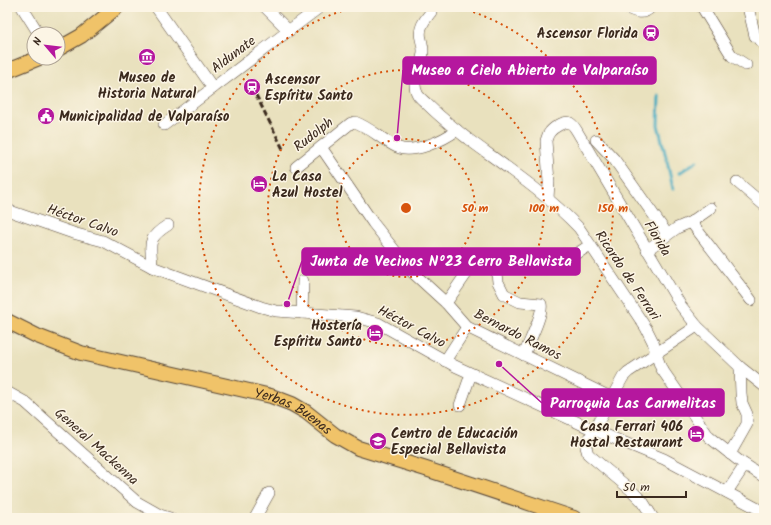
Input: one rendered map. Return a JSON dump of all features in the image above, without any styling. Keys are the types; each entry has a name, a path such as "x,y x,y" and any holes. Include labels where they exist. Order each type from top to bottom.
{"main road":[{"path":"66,44 81,36 117,7"},
{"path":"7,71 26,63"},
{"name":"Yerbas Buenas","path":"7,321 37,336 81,353 260,393 281,400 306,412 335,435 358,448 574,518"}],"street":[{"path":"22,7 34,26"},
{"path":"156,7 213,88"},
{"path":"266,7 289,31"},
{"name":"Ricardo de Ferrari","path":"430,7 430,12 420,29 423,50 422,61 416,76 415,85 418,95 457,130 473,136 566,214 579,228 646,328 653,342 662,368 709,437 745,465 764,477"},
{"path":"625,7 638,13 648,10"},
{"path":"702,7 732,56 746,65"},
{"path":"748,7 751,25 755,36 764,44"},
{"name":"Aldunate","path":"164,125 289,31 317,8"},
{"name":"Rudolph","path":"296,167 351,123 355,122 369,128 398,148 406,150 422,147 442,140 457,130"},
{"name":"Florida","path":"548,199 547,136 550,131 566,122 572,125 578,133 681,306 698,326 740,367 764,386"},
{"path":"596,140 614,159 665,230"},
{"name":"Bernardo Ramos","path":"321,147 373,223 411,271 446,303 467,327 612,398"},
{"path":"605,179 616,171"},
{"path":"737,182 764,205"},
{"path":"647,250 677,228 691,222 711,208"},
{"name":"Héctor Calvo","path":"7,210 73,233 103,241 152,267 261,307 276,311 366,318 385,326 445,361 471,374 594,430 664,459 727,492 760,514"},
{"path":"691,222 751,300"},
{"path":"152,267 152,237 168,225"},
{"path":"570,258 590,245"},
{"path":"446,303 473,264 476,262 494,261 496,264 498,282 504,294 520,302 541,304 542,308 539,320 524,355"},
{"path":"302,313 303,281"},
{"path":"653,518 643,502 631,490 588,454 586,448 587,443 623,377 628,372 698,326"},
{"path":"445,361 467,327"},
{"path":"730,454 747,424 747,414 742,402 740,367"},
{"path":"460,405 471,374"},
{"name":"General Mackenna","path":"7,392 25,402 137,502 170,518"},
{"path":"727,492 745,465"},
{"path":"255,518 269,493"}],"waterway":[{"path":"659,96 658,125 673,189"},
{"path":"679,173 697,161"}],"railway":[{"path":"252,87 283,149"}],"place":[{"name":"Ascensor Florida","path":"651,33"},
{"name":"Museo de Historia Natural","path":"147,57"},
{"name":"Ascensor Espíritu Santo","path":"252,87"},
{"name":"Municipalidad de Valparaíso","path":"46,116"},
{"name":"Museo a Cielo Abierto de Valparaíso","path":"397,138"},
{"name":"La Casa Azul Hostel","path":"259,184"},
{"name":"Junta de Vecinos Nº23 Cerro Bellavista","path":"287,304"},
{"name":"Hostería Espíritu Santo","path":"375,333"},
{"name":"Parroquia Las Carmelitas","path":"499,364"},
{"name":"Casa Ferrari 406 Hostal Restaurant","path":"696,434"},
{"name":"Centro de Educación Especial Bellavista","path":"378,441"}]}
